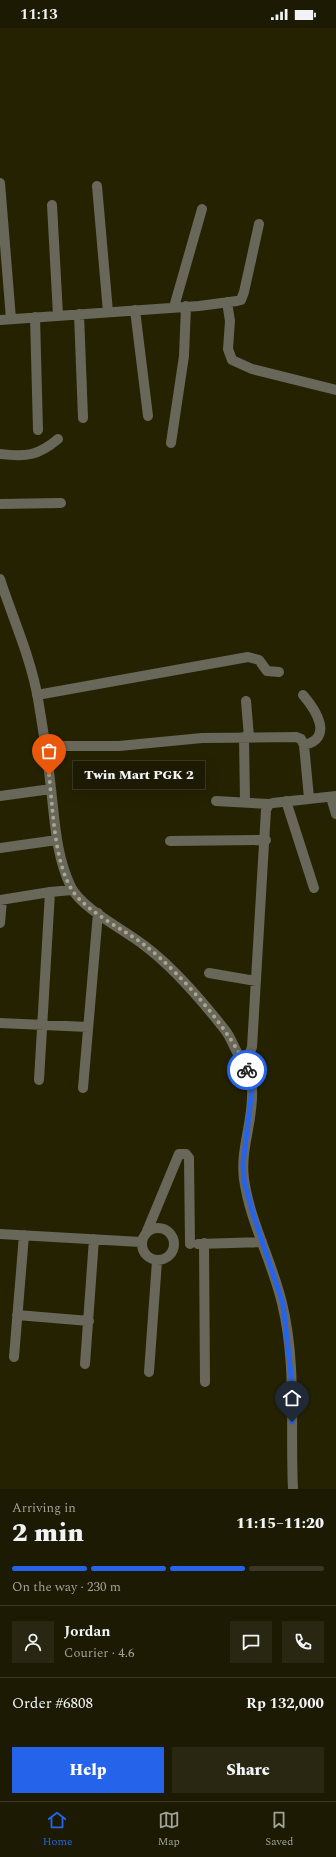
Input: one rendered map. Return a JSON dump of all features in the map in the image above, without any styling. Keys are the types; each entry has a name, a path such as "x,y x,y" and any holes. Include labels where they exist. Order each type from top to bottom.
{"street":[{"path":"0,183 11,319"},
{"path":"97,186 108,312"},
{"path":"52,205 58,315"},
{"path":"174,307 202,209"},
{"path":"0,320 237,301 242,297 259,224"},
{"path":"227,302 230,321 228,349 232,360 252,369 336,390"},
{"path":"171,443 184,356 186,306"},
{"path":"135,310 148,416"},
{"path":"79,314 83,418"},
{"path":"35,317 38,430"},
{"path":"0,454 19,456 30,455 41,452 58,439"},
{"path":"0,504 61,503"},
{"path":"0,579 20,637 37,695 46,746 57,840 63,868 72,890 98,913 147,947 184,983 226,1031 245,1065 252,1089 243,1164 244,1181 262,1242 268,1255 283,1304 291,1375 293,1489"},
{"path":"37,695 248,657 259,660 267,671 279,672"},
{"path":"303,695 316,713 320,727 319,736 315,741 304,745"},
{"path":"245,802 247,737 246,701"},
{"path":"46,746 119,746 202,738 296,737 302,739 304,745 309,798"},
{"path":"0,796 51,789"},
{"path":"216,801 270,804 333,796 336,814"},
{"path":"286,801 314,888"},
{"path":"245,1065 252,1047 266,840 265,815 270,804"},
{"path":"0,848 57,840"},
{"path":"170,841 266,840"},
{"path":"0,923 1,900 72,890"},
{"path":"39,1080 50,892"},
{"path":"83,1088 98,913"},
{"path":"209,973 256,981"},
{"path":"0,1023 88,1027"},
{"path":"147,1231 159,1227 171,1232 175,1244 170,1257 157,1261 145,1255 141,1242 179,1154 186,1154 189,1158 190,1244"},
{"path":"0,1234 141,1242"},
{"path":"14,1356 24,1236"},
{"path":"85,1364 94,1239"},
{"path":"175,1244 262,1242"},
{"path":"204,1243 205,1382"},
{"path":"149,1372 157,1261"},
{"path":"17,1315 89,1321"}],"way so far":[{"path":"49,775 57,840 63,868 72,890 98,913 147,947 184,983 226,1031 247,1070"}],"place":[{"name":"Twin Mart PGK 2","path":"49,775"}],"route":[{"path":"247,1070 252,1089 243,1164 244,1181 250,1205 262,1242 268,1255 283,1304 291,1375 292,1422"}]}
